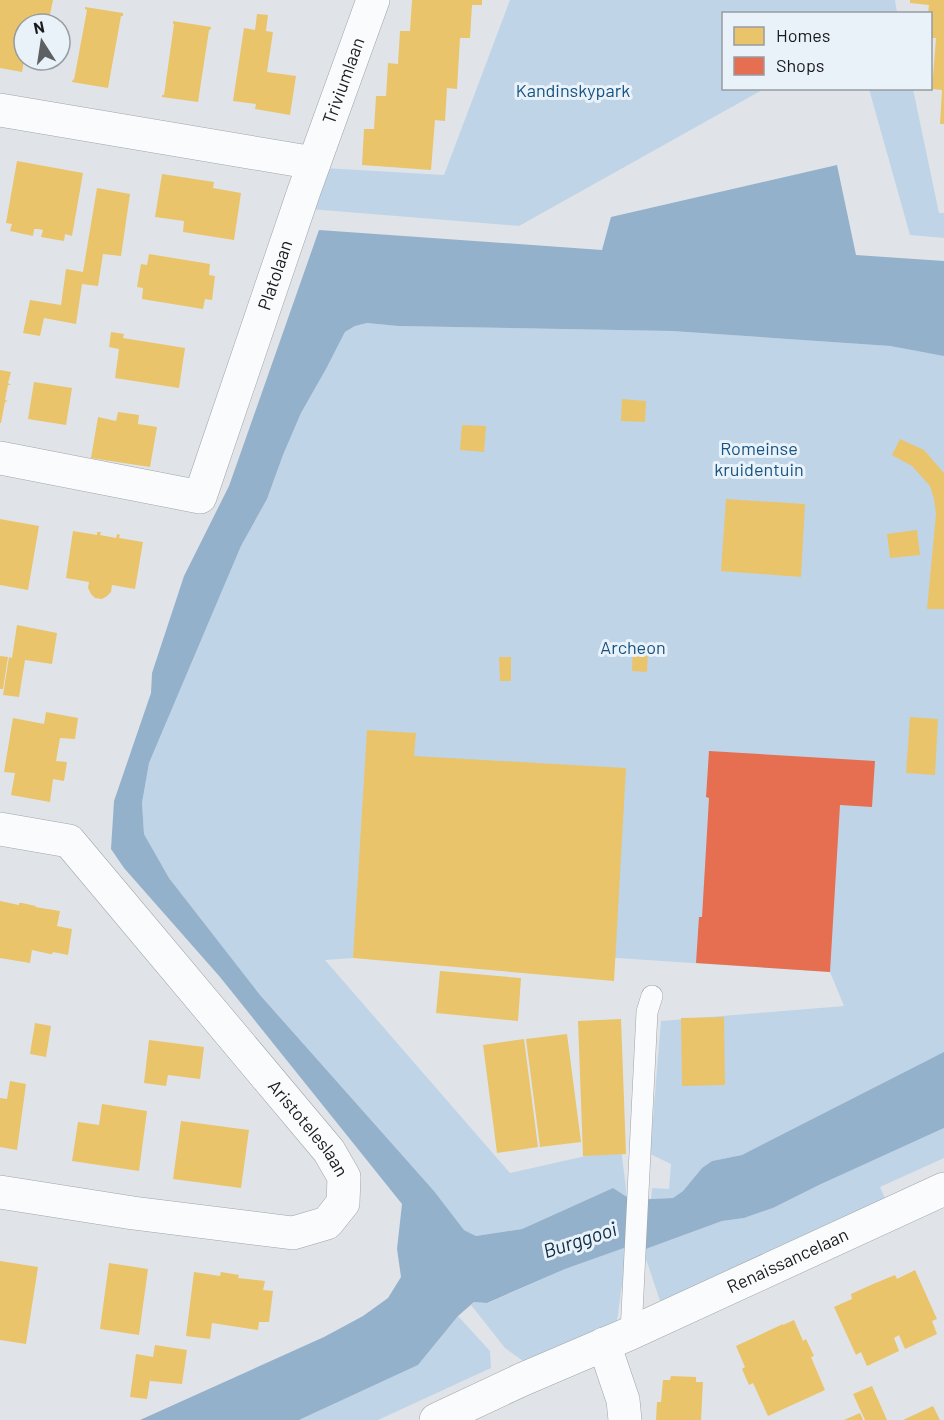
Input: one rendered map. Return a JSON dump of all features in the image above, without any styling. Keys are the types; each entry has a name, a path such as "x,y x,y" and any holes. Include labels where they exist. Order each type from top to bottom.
{"street":[{"name":"Triviumlaan","path":"314,163 373,0"},
{"path":"0,110 314,163"},
{"name":"Platolaan","path":"0,458 200,497 314,163"},
{"name":"Aristoteleslaan","path":"0,829 69,841 329,1151 344,1177 343,1203 327,1223 293,1233 133,1213 0,1192"},
{"name":"Renaissancelaan","path":"436,1420 944,1189"},
{"path":"618,1339 625,1420"}],"lane":[{"path":"618,1339 635,1274 647,1012 652,996"}],"green space":[{"name":"Kandinskypark","path":"510,0 895,0 897,12 722,12 722,90 762,90 519,226 310,209 324,168 444,175"},
{"path":"869,90 913,90 939,213 944,213 944,238 910,235"},
{"name":"Archeon","path":"367,323 398,326 672,331 890,346 944,354 944,1083 742,1155 712,1161 702,1168 683,1191 673,1198 651,1199 652,1188 669,1189 671,1164 650,1154 661,1021 844,1006 830,972 616,958 353,958 325,960 510,1173 621,1148 627,1197 613,1188 522,1229 476,1236 464,1230 434,1191 260,995 169,878 144,834 142,803 149,763 241,546 267,499 301,413 345,332"},
{"path":"944,1128 944,1158 880,1187 885,1198 661,1304 643,1250 722,1221 744,1218 773,1208"},
{"path":"624,1248 627,1249 617,1321 526,1363 505,1348 471,1305 474,1302 488,1303 565,1269"},
{"path":"458,1316 490,1351 491,1368 378,1420 299,1420 418,1365"}],"water":[{"name":"Burggooi","path":"837,165 856,255 944,261 944,356 890,346 672,331 398,326 367,323 345,332 301,413 267,499 241,546 149,763 142,803 144,834 169,878 260,995 434,1191 464,1230 476,1236 522,1229 613,1188 627,1197 673,1198 683,1191 702,1168 712,1161 742,1155 944,1052 944,1128 773,1208 744,1218 722,1221 643,1250 624,1248 565,1269 487,1303 474,1302 458,1316 418,1365 299,1420 140,1420 324,1337 363,1316 388,1298 401,1277 397,1249 402,1204 220,977 124,868 111,849 114,801 151,693 152,673 184,576 229,486 319,230 602,250 611,217"}],"building: Homes":[{"path":"0,0 53,0 50,12 12,12 12,70 0,68"},
{"path":"412,0 482,0 482,5 472,5 470,38 460,38 457,89 447,88 445,121 435,120 431,170 362,165 364,129 374,129 376,96 386,96 388,63 398,64 400,31 410,31"},
{"path":"910,0 944,0 944,124 940,124 942,90 932,89 936,38 932,38 932,12 928,12 929,5 910,3"},
{"path":"85,7 123,13 108,88 72,82 87,10"},
{"path":"257,14 268,15 266,31 273,32 267,72 296,76 290,115 255,109 256,104 233,101 244,28 255,30"},
{"path":"173,21 211,27 198,102 162,97"},
{"path":"17,161 83,173 72,236 65,234 64,241 41,237 43,230 39,229 34,229 33,236 10,231 12,224 6,223"},
{"path":"162,174 214,182 213,188 241,193 234,240 183,232 184,221 155,217"},
{"path":"97,188 130,194 121,256 103,254 98,286 82,284 76,324 44,318 40,336 23,333 30,300 61,305 66,269 83,272"},
{"path":"149,254 210,264 209,275 215,276 212,300 205,299 203,309 142,299 143,288 137,287 141,264 147,265"},
{"path":"111,332 124,334 123,338 185,348 179,388 115,378 119,349 109,347"},
{"path":"0,370 11,372 8,383 11,385 8,385 5,400 8,401 5,402 1,423 0,423"},
{"path":"34,382 72,388 66,425 28,419"},
{"path":"622,399 646,401 645,422 621,421"},
{"path":"118,412 139,415 138,424 157,427 150,467 91,458 98,417 116,421"},
{"path":"462,425 486,426 484,452 460,450"},
{"path":"900,439 924,450 944,473 944,609 927,609 936,514 934,499 930,486 912,466 892,455"},
{"path":"726,499 805,504 801,577 721,571"},
{"path":"0,519 39,526 28,590 0,585"},
{"path":"917,530 920,555 890,558 887,534"},
{"path":"73,531 97,535 97,532 101,532 100,535 116,538 117,534 120,535 119,538 143,542 135,589 112,585 111,592 107,596 102,599 95,598 88,588 89,582 66,578"},
{"path":"17,625 57,633 52,664 25,660 19,697 3,695"},
{"path":"633,645 648,646 647,672 632,671"},
{"path":"0,656 8,657 3,689 0,689"},
{"path":"499,657 511,657 511,681 500,681"},
{"path":"46,712 78,718 75,739 60,738 56,761 67,762 64,781 53,779 50,802 11,795 15,773 4,772 13,718 44,724"},
{"path":"910,717 938,719 935,775 906,773"},
{"path":"367,730 416,733 414,756 626,768 614,981 353,958"},
{"path":"0,901 60,911 57,926 72,929 68,955 32,950 30,963 0,958"},
{"path":"440,971 521,978 518,1021 436,1013"},
{"path":"724,1017 725,1085 682,1086 681,1018"},
{"path":"621,1019 626,1154 583,1156 578,1021"},
{"path":"35,1023 51,1026 46,1057 30,1054"},
{"path":"567,1034 581,1142 540,1147 526,1039"},
{"path":"524,1039 538,1147 497,1153 483,1045"},
{"path":"149,1040 204,1047 200,1079 168,1075 166,1086 144,1083"},
{"path":"10,1081 26,1084 17,1150 0,1147 0,1098 7,1099"},
{"path":"102,1104 147,1111 139,1171 72,1161 78,1122 99,1125"},
{"path":"181,1121 249,1130 241,1188 173,1179"},
{"path":"0,1261 38,1267 26,1344 0,1340"},
{"path":"109,1263 148,1269 139,1335 100,1329"},
{"path":"915,1270 937,1319 932,1321 937,1334 905,1349 899,1335 894,1338 899,1351 867,1366 861,1352 856,1355 834,1307 852,1299 851,1294 895,1275 897,1279"},
{"path":"194,1272 220,1276 221,1272 239,1275 238,1278 265,1281 263,1290 273,1291 269,1322 259,1322 258,1330 212,1323 210,1339 186,1336"},
{"path":"794,1320 803,1341 806,1339 814,1356 811,1357 825,1390 768,1416 753,1383 749,1385 742,1369 745,1367 736,1346"},
{"path":"155,1345 187,1350 182,1384 150,1381 151,1373 147,1399 130,1397 136,1354 153,1357"},
{"path":"671,1376 696,1377 696,1382 703,1382 701,1420 656,1420 657,1402 661,1402 663,1380 670,1380"},
{"path":"872,1386 887,1420 865,1420 853,1394"},
{"path":"933,1406 940,1420 903,1420"},
{"path":"860,1413 863,1420 844,1420"}],"building: Shops":[{"path":"709,751 875,761 872,807 840,805 830,972 696,963 699,917 702,917 709,798 706,797"}],"park label":[{"name":"Romeinse kruidentuin","path":"759,459"}]}
